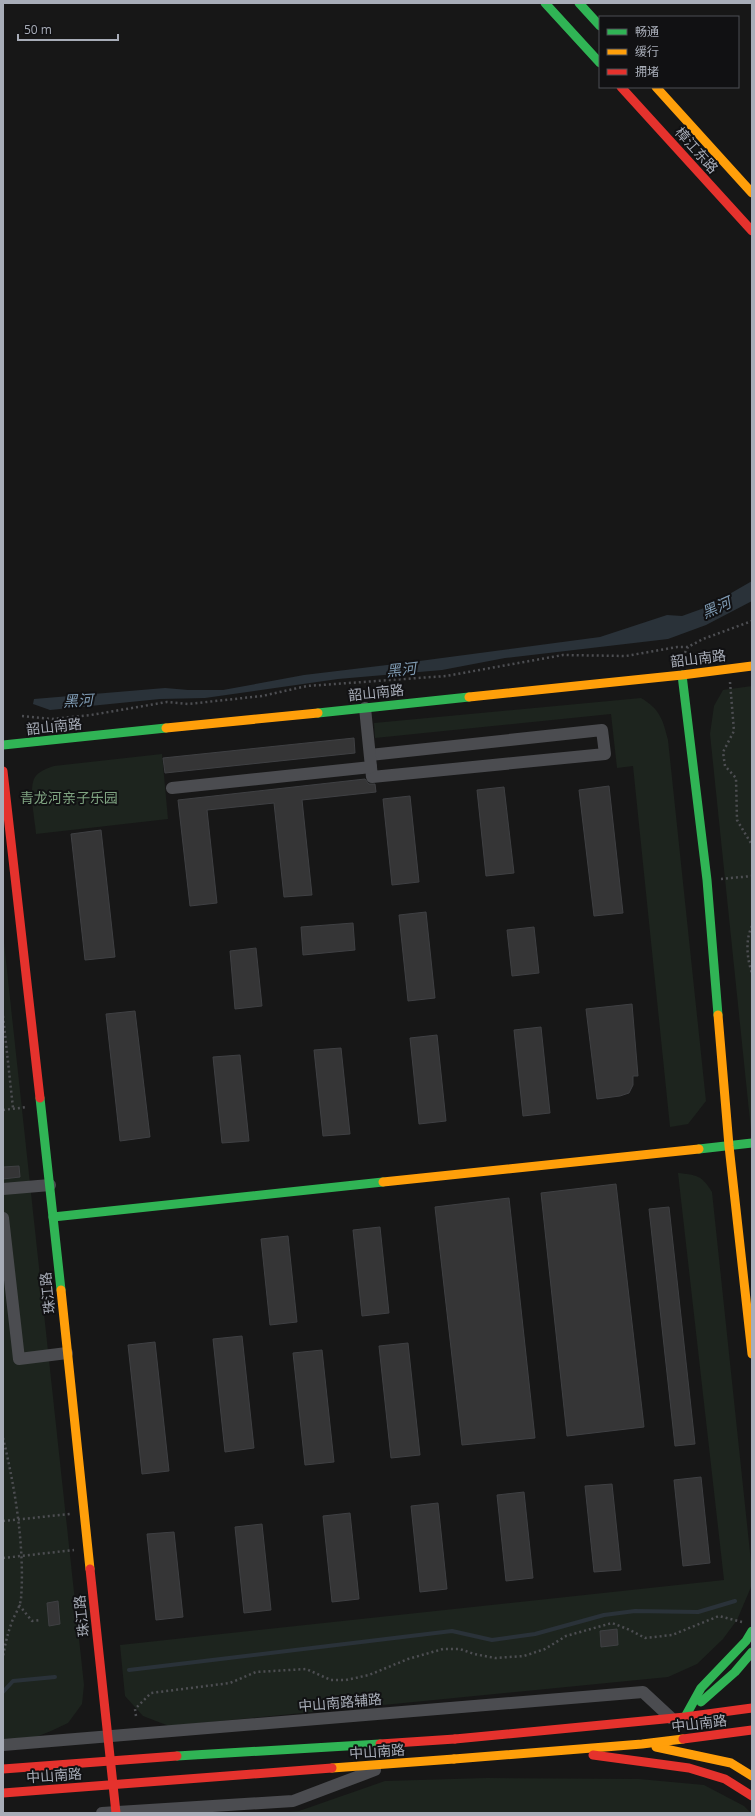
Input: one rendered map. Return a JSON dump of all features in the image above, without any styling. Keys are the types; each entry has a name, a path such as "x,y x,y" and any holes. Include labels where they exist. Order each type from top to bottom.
{"street":[{"path":"545,3 599,62"},
{"path":"579,3 599,25"},
{"name":"樟江东路","path":"623,88 752,231"},
{"name":"樟江东路","path":"657,88 752,193"},
{"name":"韶山南路","path":"3,745 682,675 752,666"},
{"path":"682,675 707,880 729,1146 752,1354"},
{"path":"172,788 370,761 602,730 605,754 372,777 370,761 365,708"},
{"name":"珠江路","path":"3,771 50,1185 116,1813"},
{"path":"53,1217 752,1144"},
{"path":"3,1189 50,1185"},
{"path":"3,1218 19,1358 67,1353"},
{"path":"685,1717 701,1688 746,1641 752,1631"},
{"path":"685,1717 735,1672 752,1652"},
{"name":"中山南路辅路","path":"3,1745 642,1692 671,1718"},
{"name":"中山南路","path":"3,1769 111,1760 454,1739 685,1717 752,1708"},
{"name":"中山南路","path":"3,1793 561,1751 642,1744 752,1730"},
{"path":"642,1744 731,1763 752,1776"},
{"path":"561,1751 689,1768 725,1779 752,1796"},
{"path":"102,1813 293,1801 390,1764"}],"path":[{"path":"22,716 52,718 91,715 167,702 188,704 262,696 307,686 446,676 563,655 626,656 677,647 688,647 703,639 752,621"},
{"path":"728,669 734,731 723,752 725,766 736,778 737,820 752,845"},
{"path":"707,880 752,876"},
{"path":"752,926 749,932 748,962 752,972"},
{"path":"3,1016 13,1108"},
{"path":"3,1110 41,1105"},
{"path":"3,1438 8,1459 21,1556 21,1601 8,1634 3,1657"},
{"path":"3,1521 85,1512"},
{"path":"3,1558 88,1549"},
{"path":"19,1605 32,1621 40,1620"},
{"path":"136,1716 135,1709 151,1693 230,1683 256,1672 306,1669 331,1680 346,1680 369,1675 408,1659 443,1649 460,1649 495,1658 524,1656 545,1649 566,1636 612,1623 645,1638 672,1634 719,1616 745,1623"}],"green space":[{"path":"752,686 752,1140 710,734 714,706 723,690"},
{"path":"641,698 653,706 657,711 668,740 706,1101 688,1124 670,1127 633,766 617,768 611,714 375,738 374,723"},
{"name":"青龙河亲子乐园","path":"162,754 168,819 36,834 32,804 32,789 35,777 41,771 54,766"},
{"path":"3,933 84,1685 82,1704 68,1723 36,1737 3,1739"},
{"path":"678,1173 694,1175 702,1179 712,1192 751,1562 751,1587 737,1620 723,1639 697,1664 668,1677 169,1726 143,1716 125,1696 120,1645 724,1580"},
{"path":"487,1778 639,1779 704,1785 744,1806 751,1813 279,1813 299,1811 385,1781"}],"water":[{"name":"黑河","path":"752,581 752,601 706,625 668,639 505,658 442,670 338,679 205,698 160,699 50,710 33,704 34,699 165,688 188,690 223,690 304,675 600,637 667,615 682,616 707,607"}],"building":[{"path":"354,738 355,753 165,773 163,758"},
{"path":"365,779 369,784 375,784 376,792 302,800 312,895 284,897 274,803 207,810 217,903 190,906 178,800"},
{"path":"609,786 623,913 594,916 579,790"},
{"path":"504,787 514,873 486,876 477,790"},
{"path":"410,796 419,882 392,885 383,799"},
{"path":"101,830 115,957 85,960 71,834"},
{"path":"426,912 435,998 408,1001 399,915"},
{"path":"353,923 355,950 303,955 301,927"},
{"path":"534,927 539,973 512,976 507,930"},
{"path":"256,948 262,1006 235,1009 230,951"},
{"path":"632,1004 638,1076 633,1076 633,1085 629,1093 620,1096 597,1099 586,1009"},
{"path":"135,1011 150,1137 120,1141 106,1014"},
{"path":"541,1027 550,1113 523,1116 514,1030"},
{"path":"437,1035 446,1121 419,1124 410,1038"},
{"path":"341,1048 350,1134 323,1136 314,1050"},
{"path":"240,1055 249,1141 222,1143 213,1057"},
{"path":"19,1166 20,1177 3,1179 3,1167"},
{"path":"616,1184 644,1427 567,1436 541,1193"},
{"path":"509,1198 535,1438 462,1445 435,1207"},
{"path":"669,1207 695,1444 675,1446 649,1209"},
{"path":"380,1227 389,1313 362,1316 353,1230"},
{"path":"288,1236 297,1322 270,1325 261,1239"},
{"path":"242,1336 254,1448 225,1452 213,1339"},
{"path":"155,1342 169,1471 142,1474 128,1345"},
{"path":"408,1343 420,1455 391,1458 379,1346"},
{"path":"322,1350 334,1462 305,1465 293,1353"},
{"path":"701,1477 710,1563 683,1566 674,1480"},
{"path":"612,1484 621,1570 594,1572 585,1486"},
{"path":"524,1492 533,1578 506,1581 497,1495"},
{"path":"438,1503 447,1589 420,1592 411,1506"},
{"path":"350,1513 359,1599 332,1602 323,1516"},
{"path":"262,1524 271,1610 244,1613 235,1527"},
{"path":"174,1532 183,1617 156,1620 147,1534"},
{"path":"58,1601 60,1624 49,1626 47,1603"},
{"path":"617,1629 618,1645 601,1647 600,1631"}],"waterway":[{"path":"129,1670 452,1631 492,1640 535,1634 604,1615 635,1611 698,1612 735,1601"},
{"path":"3,1692 13,1681 55,1677"}],"traffic: fast":[{"path":"545,3 599,62"},
{"path":"579,3 599,25"},
{"path":"682,675 707,880 718,1015"},
{"path":"318,713 469,697"},
{"path":"3,745 166,728"},
{"path":"40,1098 61,1290"},
{"path":"699,1149 752,1143"},
{"path":"53,1217 383,1182"},
{"path":"685,1717 701,1688 746,1641 752,1631"},
{"path":"701,1702 735,1672 752,1652"},
{"path":"177,1756 380,1744"}],"traffic: slow":[{"path":"657,88 752,193"},
{"path":"469,697 682,675 752,666"},
{"path":"166,728 318,713"},
{"path":"718,1015 729,1146 752,1354"},
{"path":"383,1182 699,1149"},
{"path":"61,1290 90,1569"},
{"path":"454,1759 642,1744 683,1739"},
{"path":"656,1747 731,1763 752,1776"},
{"path":"332,1768 454,1759"}],"traffic: jam":[{"path":"622,88 752,231"},
{"path":"3,771 40,1098"},
{"path":"90,1569 116,1813"},
{"path":"455,1739 685,1717 752,1708"},
{"path":"683,1739 752,1730"},
{"path":"380,1744 455,1739"},
{"path":"593,1755 689,1768 725,1779 752,1796"},
{"path":"3,1769 177,1756"},
{"path":"3,1793 332,1768"}]}
